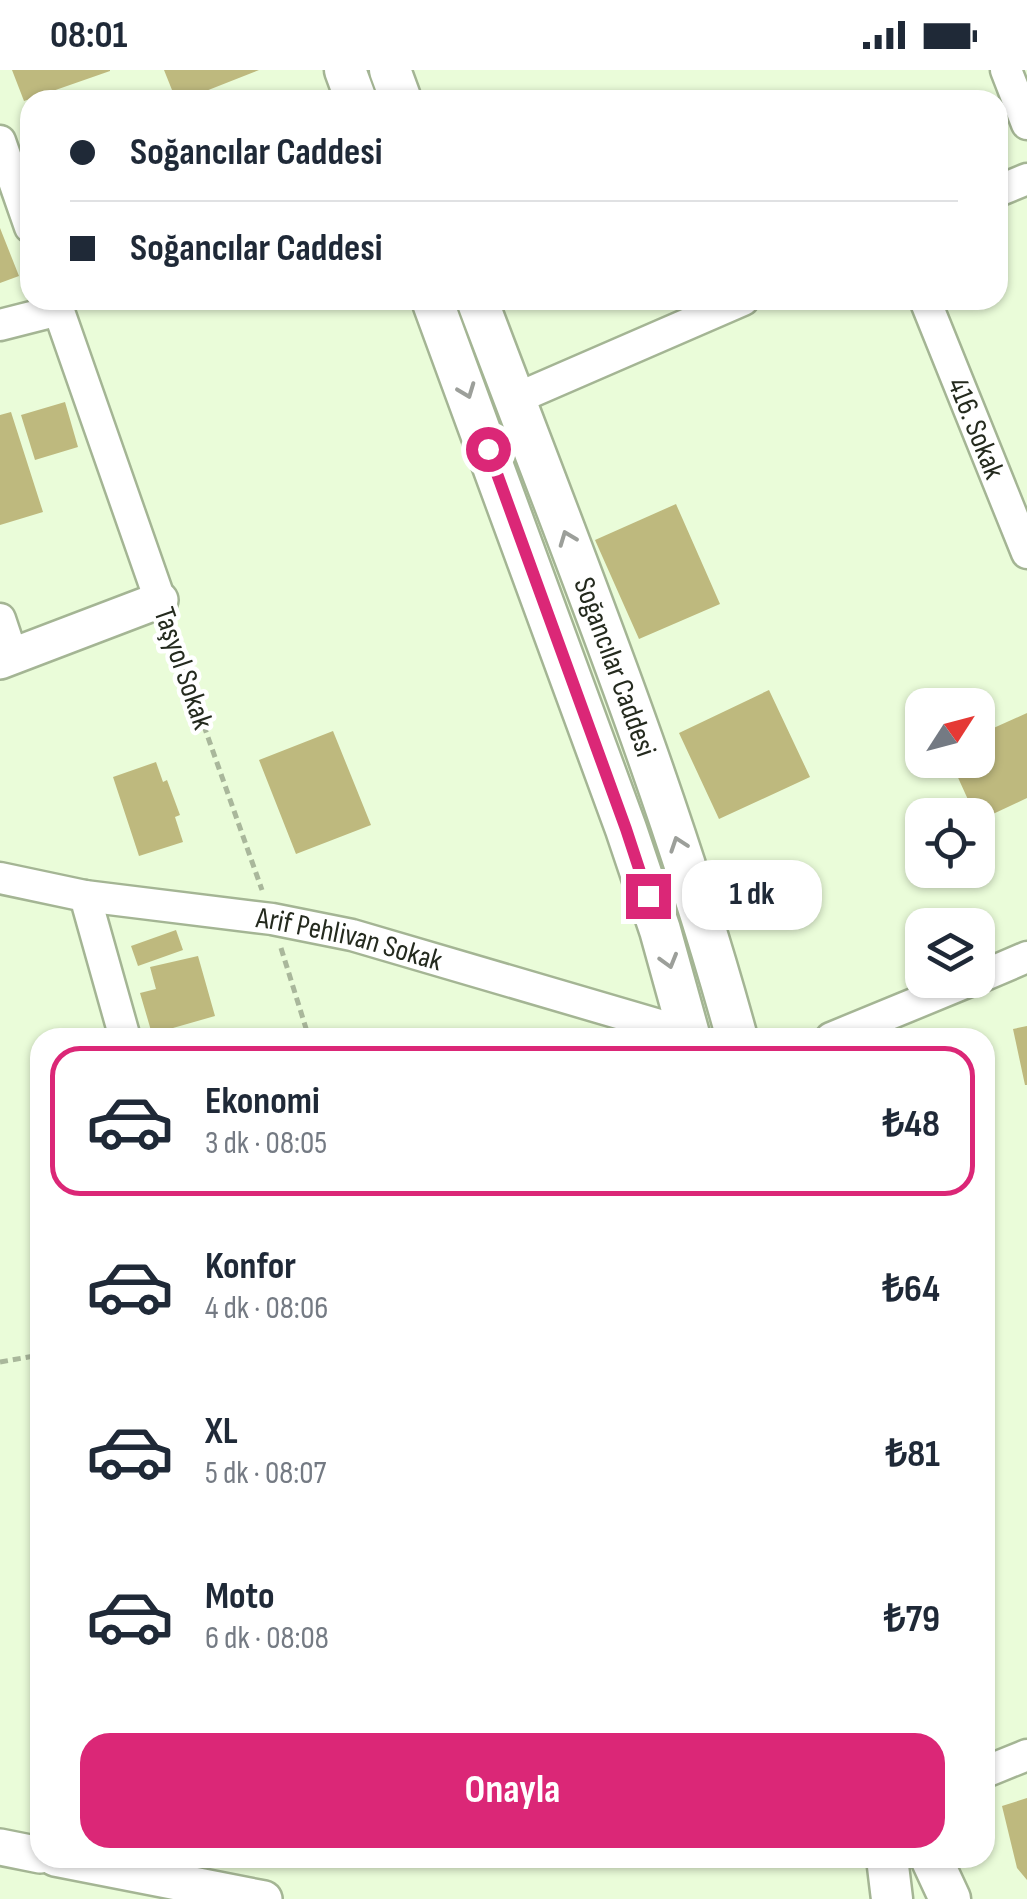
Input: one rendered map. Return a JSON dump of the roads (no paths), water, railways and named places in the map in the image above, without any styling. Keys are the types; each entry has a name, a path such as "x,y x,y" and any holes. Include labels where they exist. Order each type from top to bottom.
{"main road":[{"name":"Soğancılar Caddesi","path":"436,310 626,829 688,1028"},
{"name":"Soğancılar Caddesi","path":"481,310 610,649 679,846 734,1028"},
{"path":"887,1868 892,1899"},
{"path":"935,1868 950,1899"}],"street":[{"path":"1006,70 1027,124"},
{"path":"0,140 20,198"},
{"path":"0,326 43,310"},
{"name":"Taşyol Sokak","path":"59,310 160,600"},
{"path":"515,399 720,310"},
{"name":"416. Sokak","path":"928,310 1027,554"},
{"path":"0,619 6,658 160,600"},
{"name":"Arif Pehlivan Sokak","path":"0,878 84,896 272,919 352,935 663,1028"},
{"path":"84,896 122,1028"},
{"path":"995,970 1027,957"},
{"path":"855,1028 928,998"},
{"path":"995,1768 1027,1755"},
{"path":"0,1847 30,1853"},
{"path":"106,1868 264,1899"}]}
